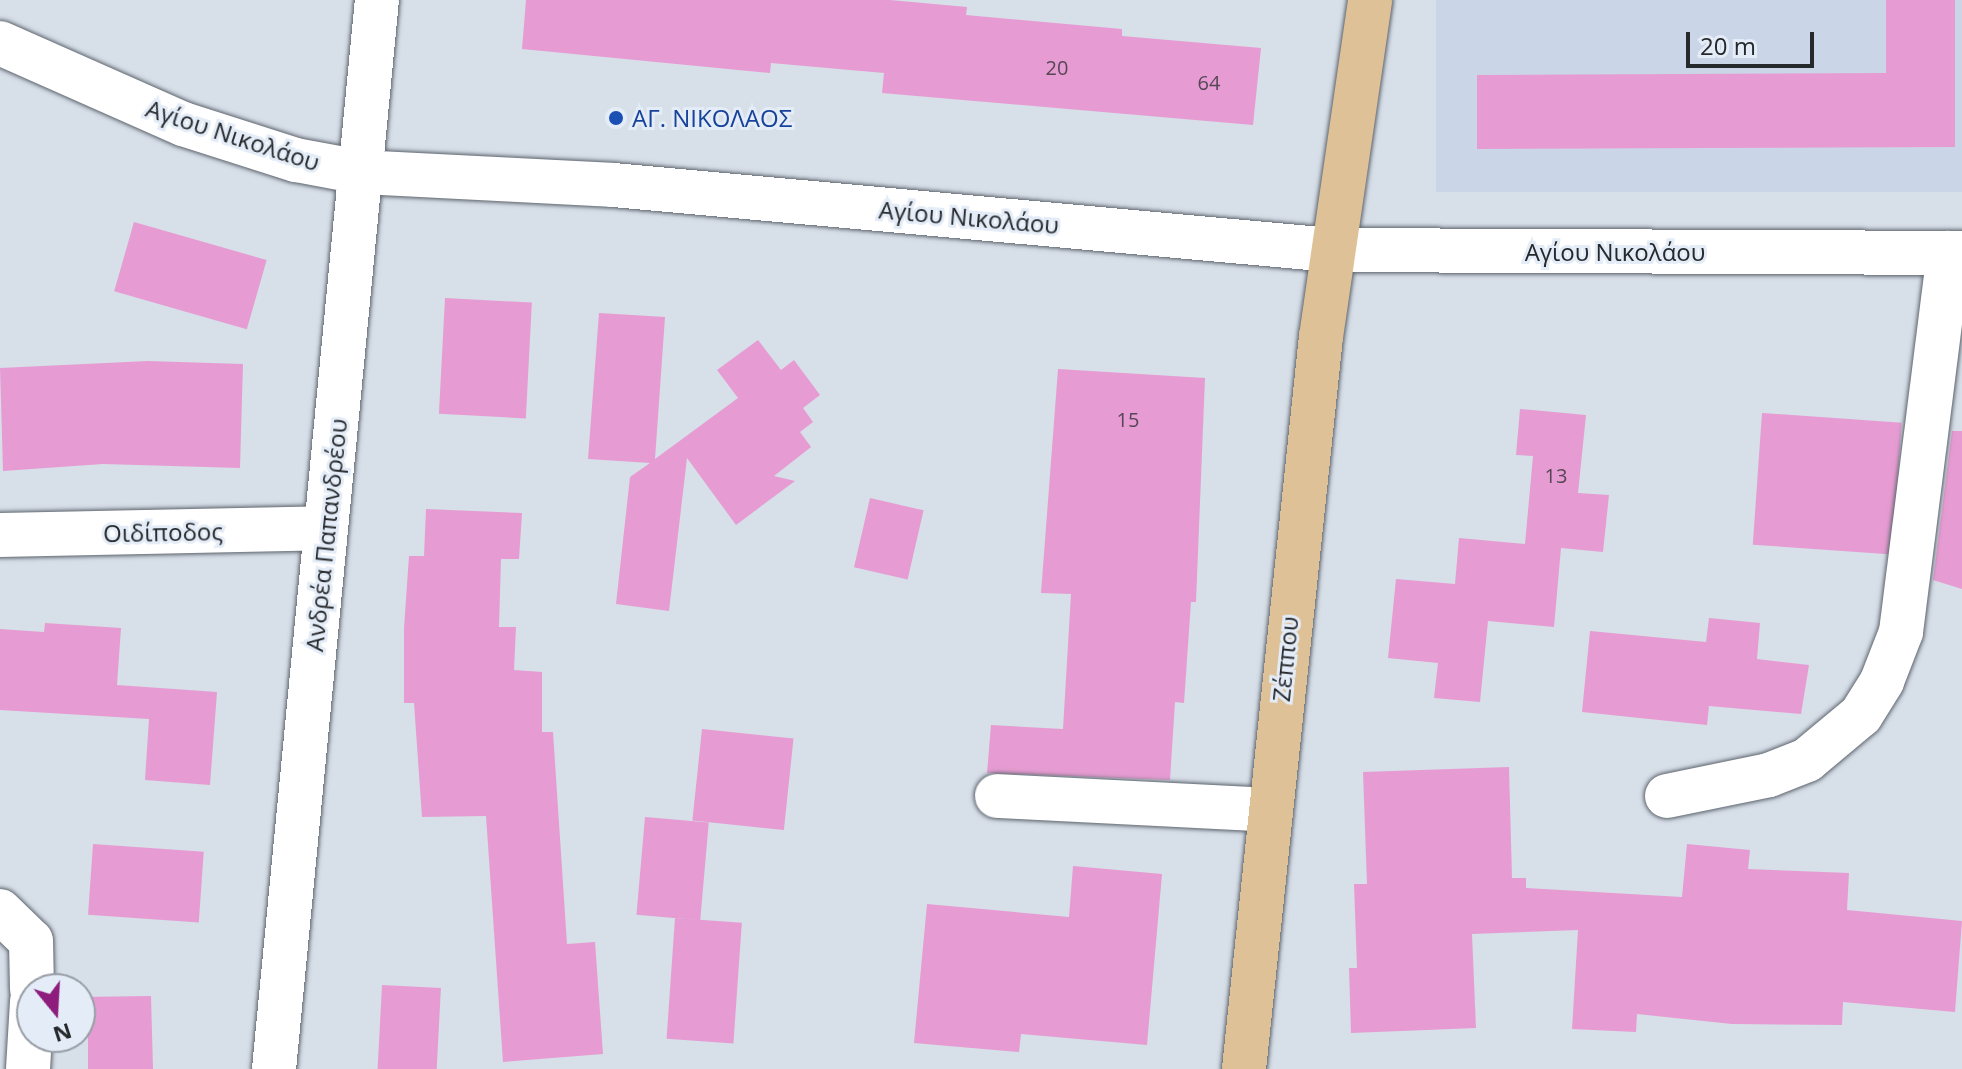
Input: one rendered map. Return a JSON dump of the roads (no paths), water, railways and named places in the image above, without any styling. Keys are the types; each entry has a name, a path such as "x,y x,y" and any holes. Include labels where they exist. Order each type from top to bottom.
{"main road":[{"name":"Ζέππου","path":"1244,1069 1269,810 1332,250 1370,0"}],"street":[{"name":"Ανδρέα Παπανδρέου","path":"274,1069 377,0"},
{"name":"Αγίου Νικολάου","path":"0,43 183,124 296,160 360,172 613,185 1332,250 1956,253"},
{"path":"1667,796 1769,775 1807,760 1861,715 1882,681 1901,632 1956,253"},
{"name":"Οιδίποδος","path":"0,535 326,528"},
{"path":"997,796 1269,810"},
{"path":"0,911 31,941 32,973"}],"place":[{"name":"ΑΓ. ΝΙΚΟΛΑΟΣ","path":"616,118"}]}
